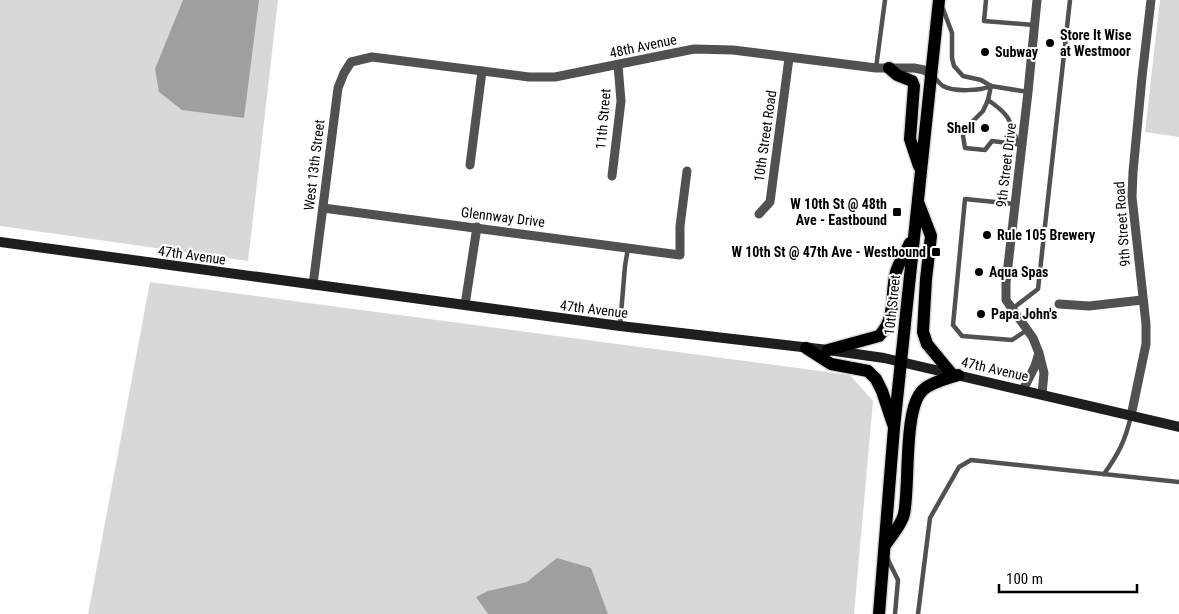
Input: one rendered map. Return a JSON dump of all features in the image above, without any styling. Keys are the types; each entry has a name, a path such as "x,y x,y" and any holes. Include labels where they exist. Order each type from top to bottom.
{"main road":[{"name":"10th Street","path":"879,614 894,428 939,0"},
{"path":"890,68 897,75 912,80 914,86 910,139 921,171"},
{"path":"884,550 904,516 914,405 922,391 954,374 927,344 923,332 931,236 918,200"},
{"path":"828,350 879,336 886,330 891,317 896,271 914,237"},
{"name":"47th Avenue","path":"0,242 464,306 828,350 902,362 1179,427"},
{"path":"806,348 831,364 868,371 876,379 882,391 894,428"}],"street":[{"name":"9th Street Drive","path":"1037,0 1028,92 1020,145 1006,283 1006,300 1033,338 1039,353 1044,373 1042,394"},
{"name":"9th Street Road","path":"1130,416 1146,344 1146,324 1132,197 1142,77 1151,0"},
{"name":"48th Avenue","path":"361,58 372,57 529,77 555,77 618,66 694,49 733,50 876,68 914,68 932,74"},
{"name":"West 13th Street","path":"313,285 338,88 344,72 351,62 361,58"},
{"name":"10th Street Road","path":"759,214 770,202 790,58"},
{"name":"11th Street","path":"612,176 621,101 618,66"},
{"path":"470,165 482,71"},
{"name":"Glennway Drive","path":"323,208 680,254 680,226 687,171"},
{"path":"464,306 477,227"},
{"path":"1059,304 1089,306 1142,300"},
{"path":"1023,390 1039,353"}],"lane":[{"path":"876,68 886,0"},
{"path":"939,0 952,33 952,58 954,66 963,76 981,80 991,86 1028,92"},
{"path":"986,0 984,21 1034,25"},
{"path":"1012,309 1038,289 1070,0"},
{"path":"932,74 942,86 952,89 982,90 991,86"},
{"path":"991,86 983,111 965,129 963,136 964,148 985,150 992,141 1020,145"},
{"path":"988,100 1004,111 1020,145"},
{"path":"1015,204 965,199 953,325 962,336 1012,340 1027,330"},
{"path":"620,326 624,272 628,248"},
{"path":"1104,474 1119,454 1126,436 1130,416"},
{"path":"918,614 930,518 959,467 971,460 1179,482"},
{"path":"884,550 898,580 895,614"}],"shaded area":[{"path":"0,0 278,0 248,261 0,226"},
{"path":"183,0 259,0 244,118 182,110 159,92 155,69"},
{"path":"1160,0 1179,0 1179,137 1145,132"},
{"path":"150,282 850,375 873,401 854,614 88,614"},
{"path":"557,558 591,568 608,614 488,614 476,597 488,591 527,582"}],"place":[{"name":"Store It Wise at Westmoor","path":"1050,43"},
{"name":"Subway","path":"985,52"},
{"name":"Shell","path":"985,128"},
{"name":"W 10th St @ 48th Ave - Eastbound","path":"897,212"},
{"name":"Rule 105 Brewery","path":"987,235"},
{"name":"W 10th St @ 47th Ave - Westbound","path":"936,252"},
{"name":"Aqua Spas","path":"979,272"},
{"name":"Papa John's","path":"981,314"}]}
